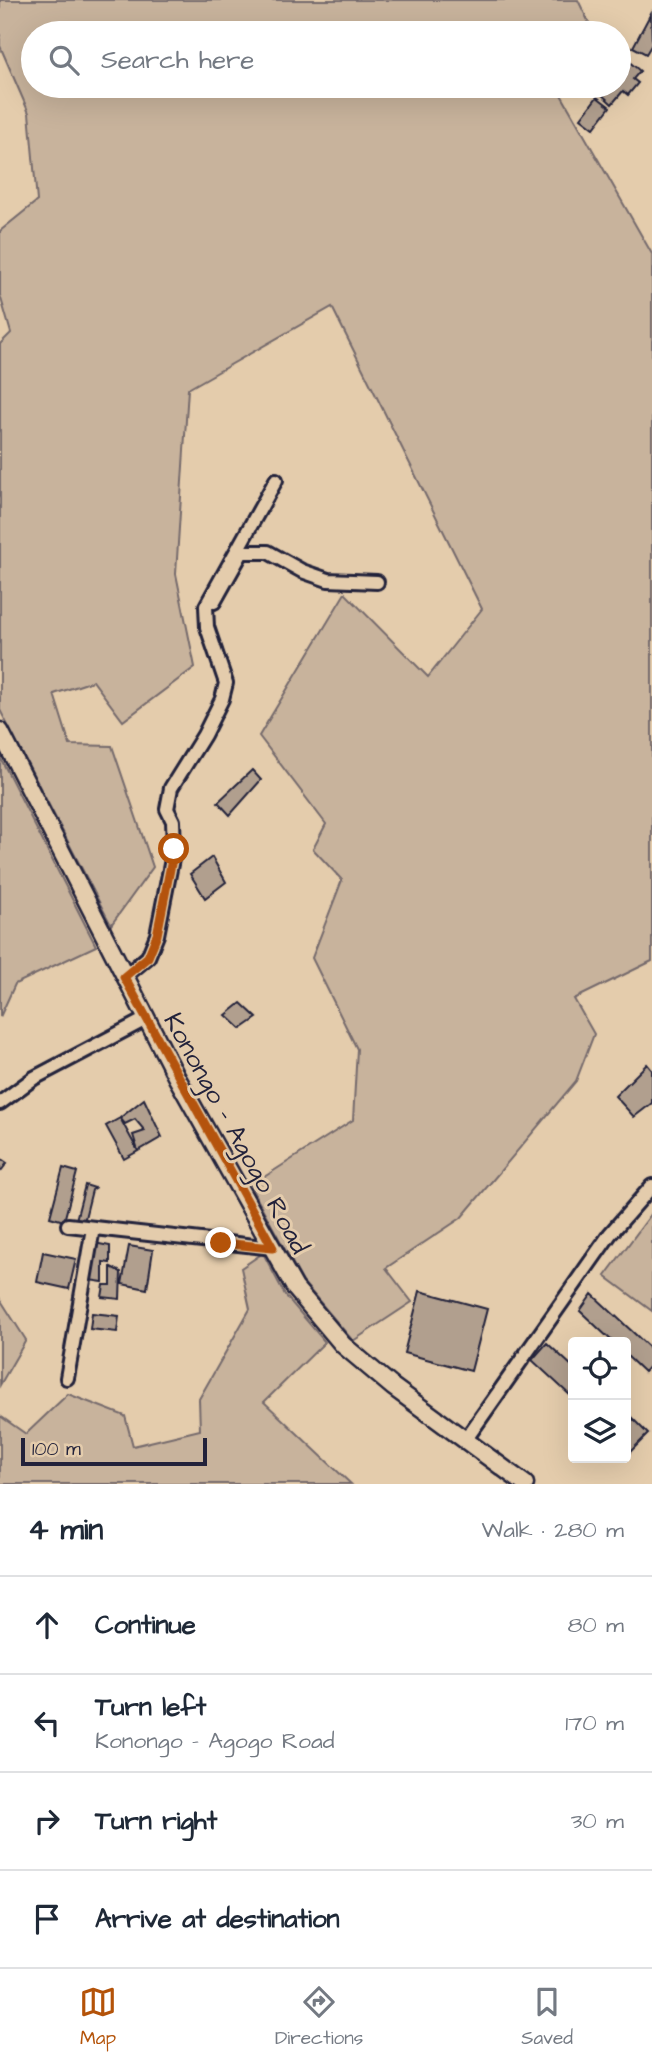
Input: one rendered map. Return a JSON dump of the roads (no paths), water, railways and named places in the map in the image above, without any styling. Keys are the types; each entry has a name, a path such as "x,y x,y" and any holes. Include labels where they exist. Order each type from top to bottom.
{"main road":[{"name":"Konongo - Agogo Road","path":"0,731 146,1019 295,1288 343,1345 393,1387 525,1484"}],"street":[{"path":"124,977 148,957 157,935 174,849 173,821 167,809 171,788 204,735 222,699 226,683 207,627 206,606 275,480"},
{"path":"212,605 242,552 268,552 302,571 328,580 377,582"},
{"path":"0,1103 34,1078 146,1019"},
{"path":"466,1439 610,1234 652,1186"},
{"path":"68,1225 273,1248"},
{"path":"67,1378 93,1228"}]}
